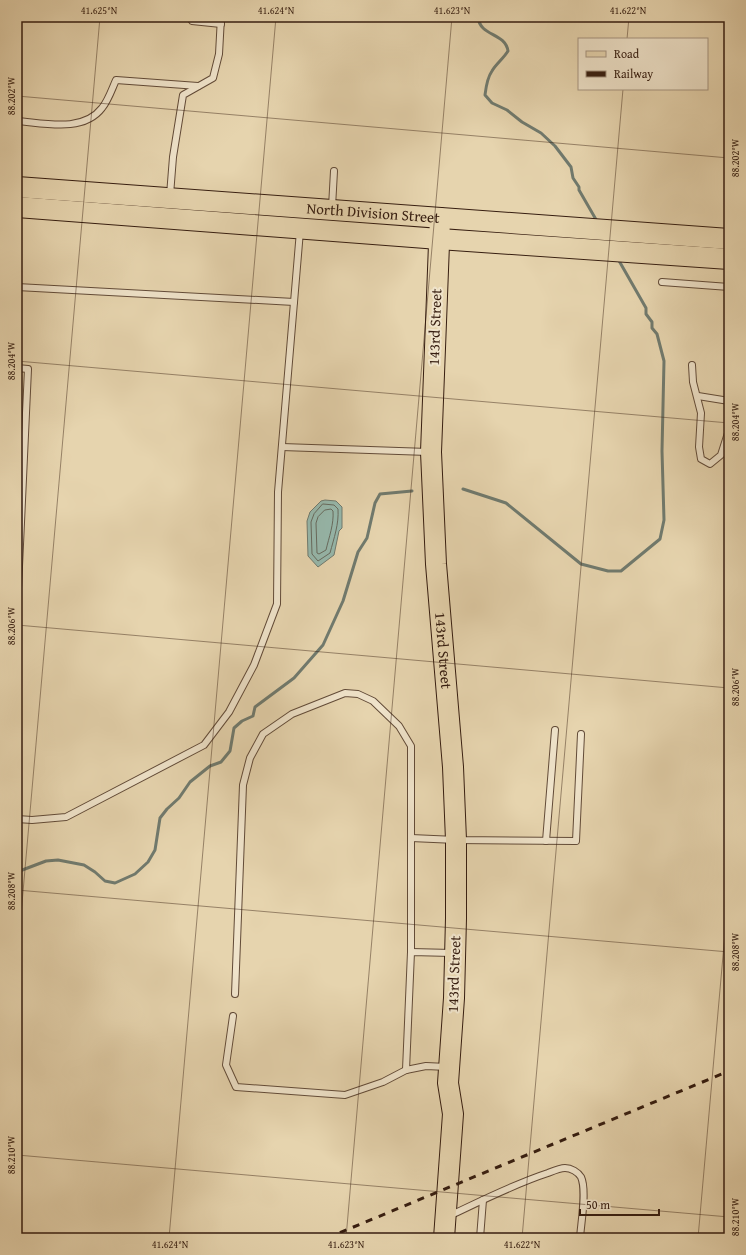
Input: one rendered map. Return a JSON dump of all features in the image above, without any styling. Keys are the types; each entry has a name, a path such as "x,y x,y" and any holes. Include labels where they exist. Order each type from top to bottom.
{"main road":[{"name":"North Division Street","path":"17,187 729,239"},
{"name":"North Division Street","path":"17,207 439,239 729,258"},
{"name":"143rd Street","path":"440,218 431,452 436,564 453,774 456,840 455,953 449,1075 452,1114 444,1238"},
{"name":"143rd Street","path":"432,1238 439,1115 449,1075"}],"lane":[{"path":"170,199 173,157 183,94 213,78 219,54 221,20 192,21 190,17"},
{"path":"17,121 71,125 90,120 103,108 116,80 198,86"},
{"path":"332,210 334,171"},
{"path":"17,819 32,820 66,817 204,745 229,712 254,665 277,604 278,492 300,228"},
{"path":"662,282 729,287"},
{"path":"17,288 294,302"},
{"path":"692,365 692,382 698,396 701,413 699,447 701,459 710,464 721,455 729,430"},
{"path":"17,368 28,369 17,610"},
{"path":"698,396 729,401"},
{"path":"282,447 431,452"},
{"path":"235,994 244,785 250,758 263,734 292,714 345,693 358,694 373,701 399,726 411,746 411,952 406,1070"},
{"path":"546,841 555,730"},
{"path":"411,838 576,841 581,734"},
{"path":"411,952 455,953"},
{"path":"233,1016 226,1065 236,1087 345,1095 382,1082 406,1070 426,1066 449,1075"},
{"path":"446,1218 538,1176 565,1168 572,1169 581,1176 584,1194 580,1238"},
{"path":"480,1238 483,1200"}],"water":[{"path":"321,501 336,501 342,507 342,528 339,531 334,555 318,567 308,556 307,521 310,512"}],"waterway":[{"path":"478,17 483,28 502,40 508,51 490,74 485,95 492,103 507,110 522,122 541,133 555,146 571,167 573,178 598,223"},
{"path":"463,489 506,503 581,564 608,571 621,571 660,539 664,520 662,451 664,361 657,334 652,328 652,322 646,314 646,308 618,259"},
{"path":"17,872 46,861 58,860 84,865 105,881 115,883 135,874 148,862 155,850 160,818 167,809 179,798 190,782 210,766 221,762 230,751 234,728 242,721 253,716 255,707 294,678 323,645 343,601 358,552 367,538 375,503 380,494 412,491"}],"railway":[{"path":"327,1238 729,1071"}]}
